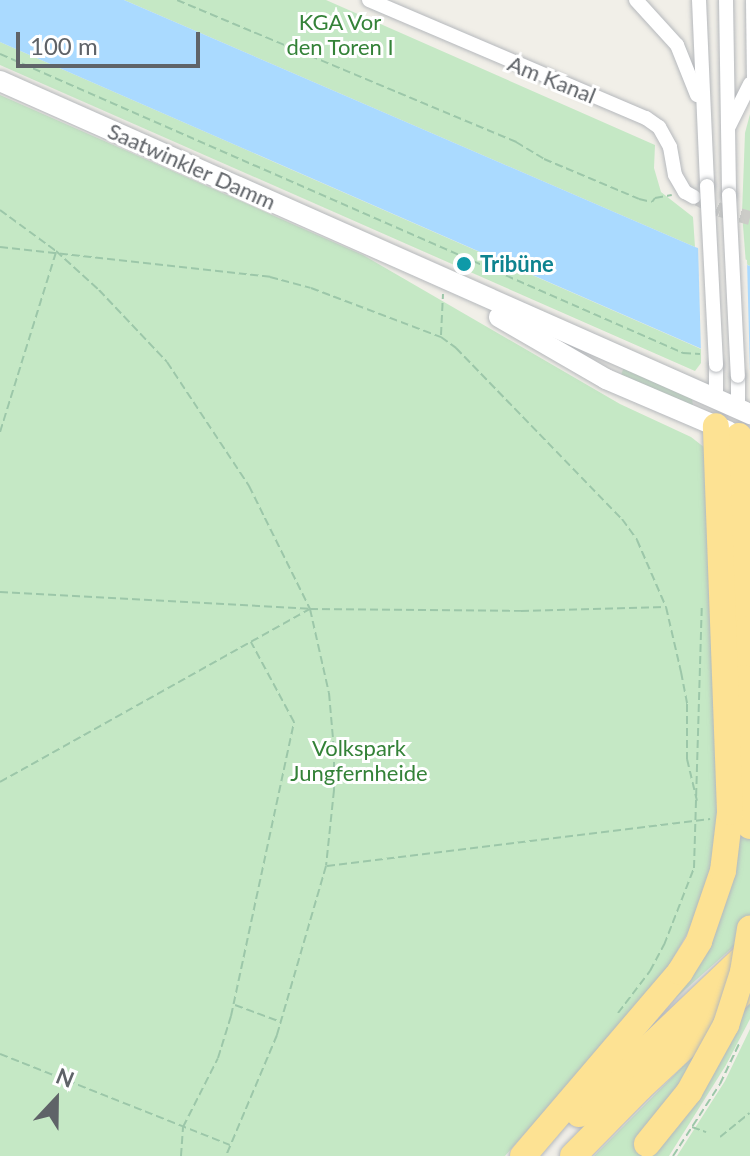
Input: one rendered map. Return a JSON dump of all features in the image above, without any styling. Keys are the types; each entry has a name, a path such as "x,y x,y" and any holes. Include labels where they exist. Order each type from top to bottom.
{"highway":[{"path":"735,421 746,508 749,630 744,678 750,826"},
{"path":"523,1156 680,972 708,919 723,871 730,812 735,421"},
{"path":"641,1150 689,1092 721,1036 739,987 750,929"},
{"path":"538,1156 624,1069 750,951"},
{"path":"573,1156 640,1088 750,986"}],"main road":[{"name":"Saatwinkler Damm","path":"0,81 616,357 735,421"},
{"name":"Saatwinkler Damm","path":"385,251 606,379 735,421"},
{"path":"606,379 616,357"}],"street":[{"name":"Am Kanal","path":"369,0 646,118 659,127 665,137 675,175 690,194"},
{"path":"637,0 677,45 691,71 704,129"},
{"path":"699,0 713,361 735,421"},
{"path":"726,0 729,195 738,376 735,421"},
{"path":"727,130 750,84"},
{"path":"704,129 727,130"}],"lane":[{"path":"749,0 750,84"}],"path":[{"path":"177,0 516,142 544,159 639,199 652,202 655,198 690,194"},
{"path":"0,54 683,353 713,361"},
{"path":"0,210 56,251 142,333 190,393 249,486 310,609 329,693 334,750 326,866 281,1022 226,1156"},
{"path":"0,247 270,277 311,288 441,337 622,519 637,540 666,607 687,704 687,759 697,801"},
{"path":"0,432 56,251"},
{"path":"441,337 443,294"},
{"path":"0,592 310,609 521,611 666,607"},
{"path":"650,971 694,868 702,598"},
{"path":"0,782 310,609"},
{"path":"181,1156 183,1127 218,1058 234,1004 294,722 251,642"},
{"path":"326,866 714,819"},
{"path":"234,1004 281,1022"},
{"path":"673,1156 720,1084 742,1037"},
{"path":"0,1054 231,1146"},
{"path":"720,1137 750,1113"},
{"path":"692,1127 706,1132"}],"green space":[{"name":"KGA Vor den Toren I","path":"124,0 326,0 655,145 654,168 661,192 693,217 695,247"},
{"path":"0,42 750,371 701,350 701,363 695,371 0,65"},
{"name":"Volkspark Jungfernheide","path":"0,95 363,255 620,404 691,437 709,451 721,810 718,846 695,920 660,981 505,1156 0,1156"},
{"path":"750,114 750,266 746,264 742,213 745,133"},
{"path":"624,367 692,398 693,407 621,375"},
{"path":"750,834 750,932 642,1028 736,836"},
{"path":"750,1004 750,1019 726,1065 669,1156 594,1156 705,1044"},
{"path":"750,1029 750,1156 677,1156 725,1081"}],"water":[{"path":"0,0 124,0 695,247 750,266 750,370 0,42"}],"pier":[{"path":"698,244 747,260 750,374 701,353"}],"tunnel":[{"path":"698,199 720,210 750,218"}],"place":[{"name":"Tribüne","path":"464,264"}]}
